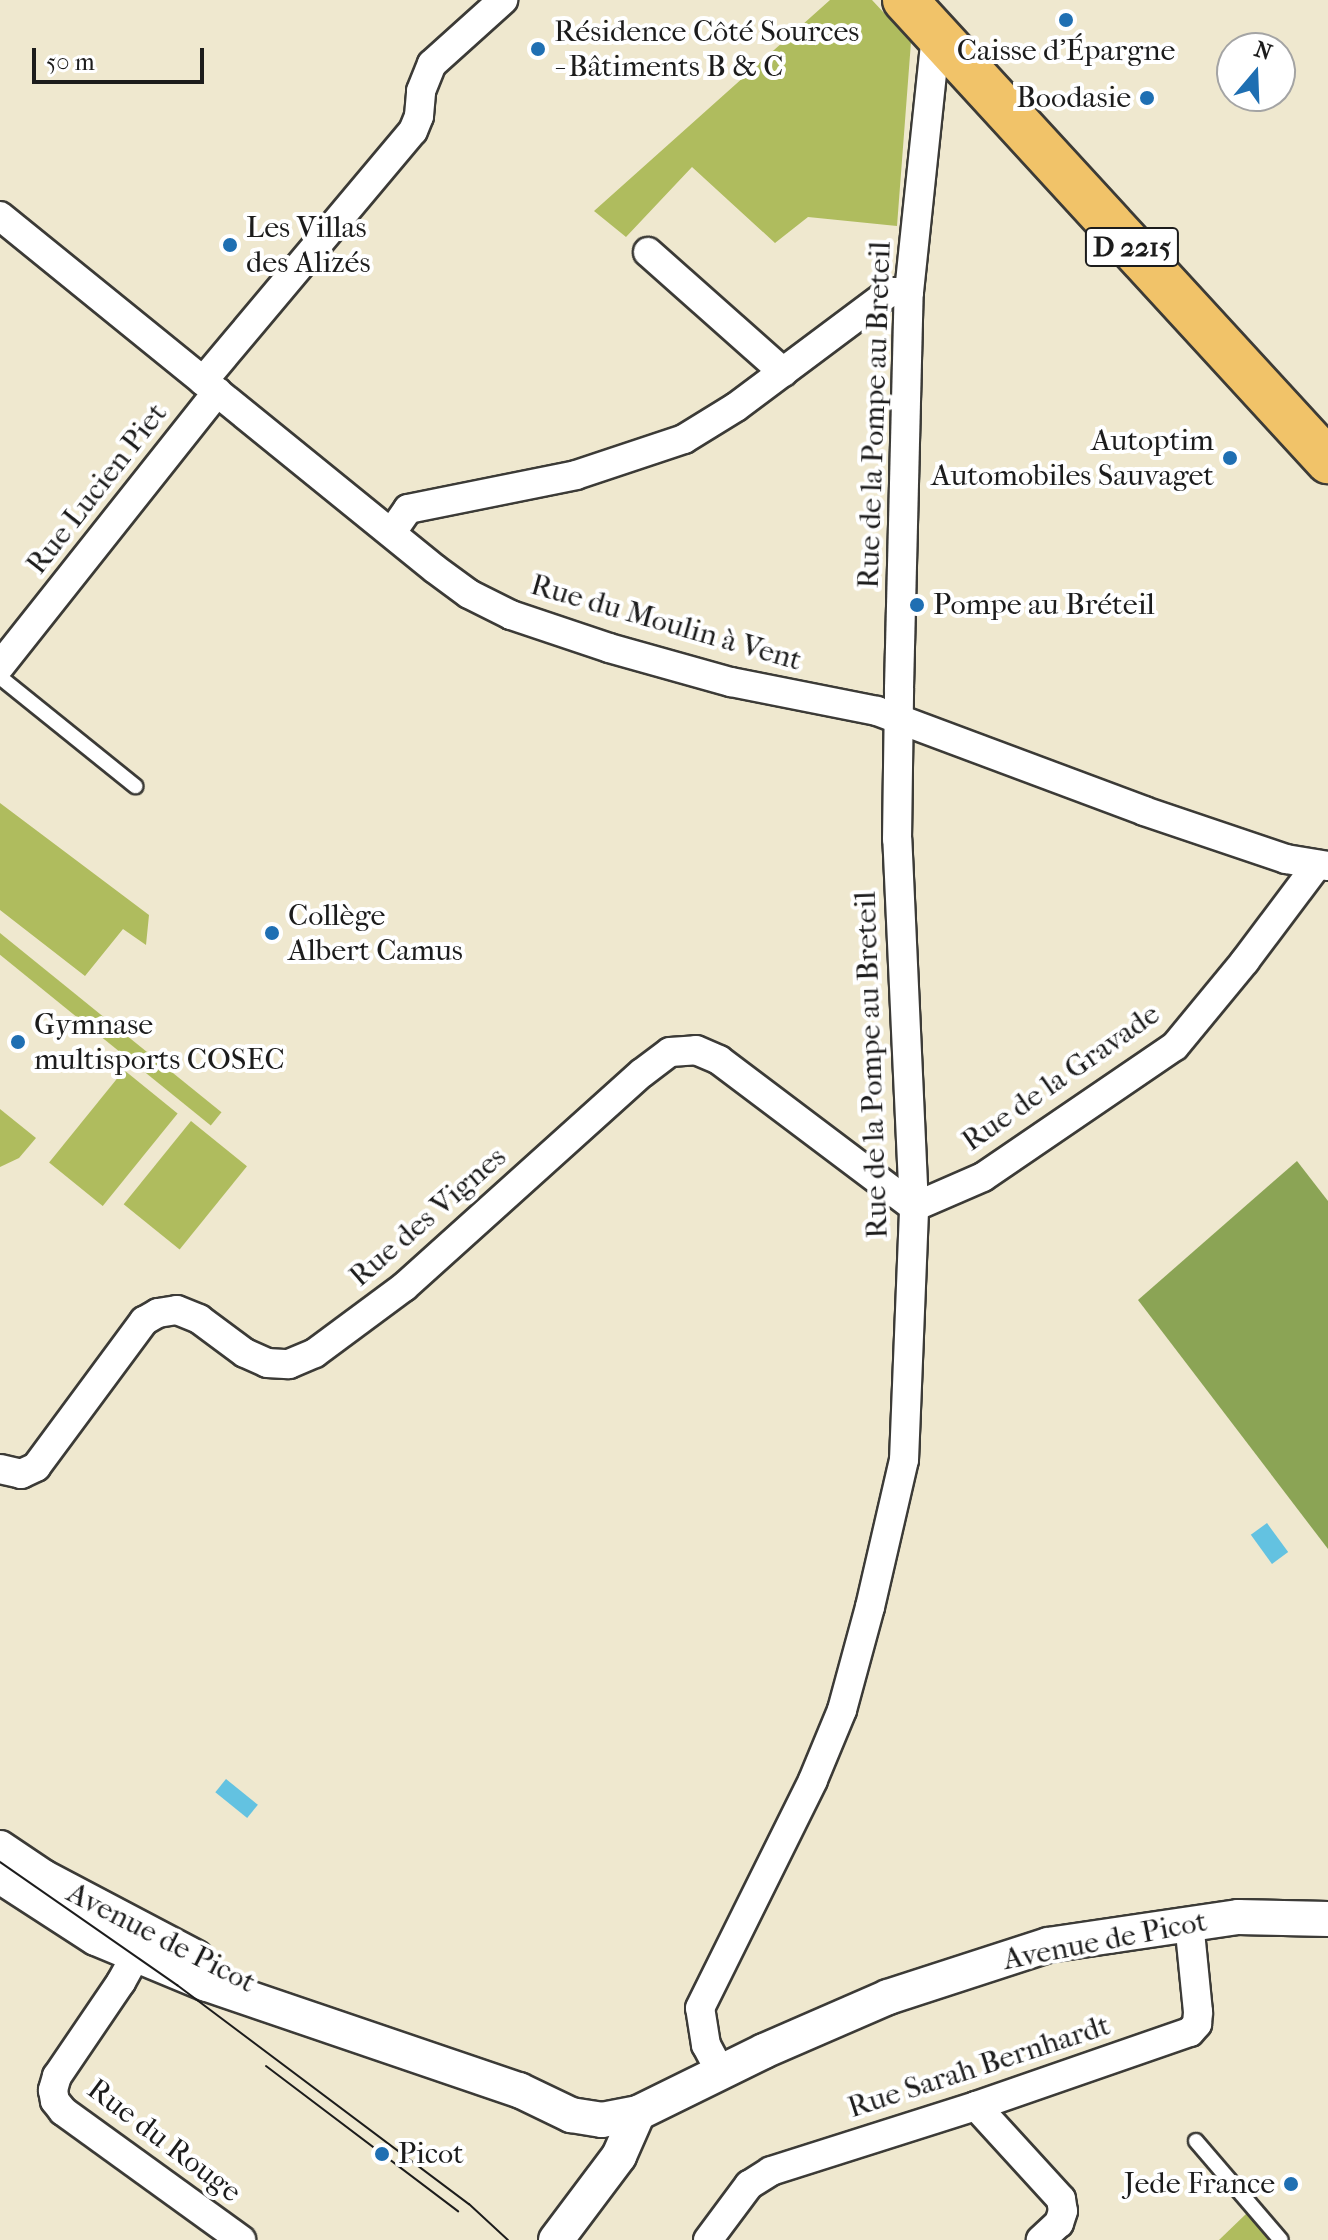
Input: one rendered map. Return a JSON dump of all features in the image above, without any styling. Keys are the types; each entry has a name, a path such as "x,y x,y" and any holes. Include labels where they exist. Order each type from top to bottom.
{"main road":[{"name":"D 2215","path":"905,0 1328,461"}],"street":[{"name":"Rue Lucien Piet","path":"0,666 210,386 413,131 419,116 421,91 432,64 503,0"},
{"name":"Rue de la Pompe au Breteil","path":"716,2063 700,2019 702,2001 813,1780 842,1710 904,1460 914,1207 897,839 909,292 936,35"},
{"name":"Rue du Moulin à Vent","path":"0,216 469,594 544,628 731,682 877,711 1144,811 1286,859 1322,865"},
{"path":"648,252 783,372"},
{"path":"392,532 408,509 576,475 684,439 736,407 890,292 909,292"},
{"name":"Rue de la Gravade","path":"914,1207 983,1177 1175,1046 1322,865"},
{"name":"Rue des Vignes","path":"0,1469 21,1474 36,1467 144,1321 158,1313 177,1310 199,1319 245,1353 267,1363 289,1364 315,1353 404,1287 642,1073 670,1052 696,1050 719,1060 914,1207"},
{"name":"Avenue de Picot","path":"0,1848 134,1940 207,1984 519,2090 571,2115 602,2120"},
{"name":"Avenue de Picot","path":"0,1876 88,1934 134,1940"},
{"name":"Avenue de Picot","path":"519,2090 638,2101 716,2063 888,1997 1048,1945 1238,1917 1328,1919"},
{"name":"Rue Sarah Bernhardt","path":"708,2240 749,2185 771,2171 976,2106 1190,2032 1197,2024 1198,2012 1189,1922"},
{"name":"Rue du Rouge","path":"134,1940 121,1982 57,2076 53,2090 55,2101 63,2111 241,2240"},
{"path":"556,2240 597,2181 619,2156 638,2101 611,2104 602,2113 597,2181"},
{"path":"976,2106 1061,2199 1063,2211 1059,2223 1041,2240"}],"lane":[{"path":"0,677 135,786"},
{"path":"1196,2141 1281,2240"}],"green space":[{"path":"830,0 872,0 911,42 897,226 808,217 775,243 692,167 626,237 594,211"},
{"path":"0,803 149,915 146,945 123,929 85,976 0,910"},
{"path":"0,933 221,1112 211,1126 0,955"},
{"path":"124,1070 178,1113 103,1206 49,1162"},
{"path":"0,1109 36,1138 19,1158 0,1167"},
{"path":"191,1121 247,1166 180,1249 124,1204"},
{"path":"1297,1161 1328,1201 1328,1549 1138,1300"},
{"path":"1247,2213 1270,2240 1219,2240"}],"water":[{"path":"1267,1523 1288,1552 1272,1564 1251,1535"},
{"path":"226,1779 258,1805 247,1818 215,1792"}],"tram line":[{"path":"0,1862 177,1985 469,2204 508,2240"},
{"path":"266,2066 458,2211"}],"place":[{"name":"Caisse d'Épargne","path":"1066,20"},
{"name":"Résidence Côté Sources - Bâtiments B & C","path":"538,49"},
{"name":"Boodasie","path":"1147,98"},
{"name":"Les Villas des Alizés","path":"230,245"},
{"name":"Autoptim Automobiles Sauvaget","path":"1230,458"},
{"name":"Pompe au Bréteil","path":"917,605"},
{"name":"Collège Albert Camus","path":"272,933"},
{"name":"Gymnase multisports COSEC","path":"18,1042"},
{"name":"Picot","path":"382,2154"},
{"name":"Jede France","path":"1291,2184"}]}
